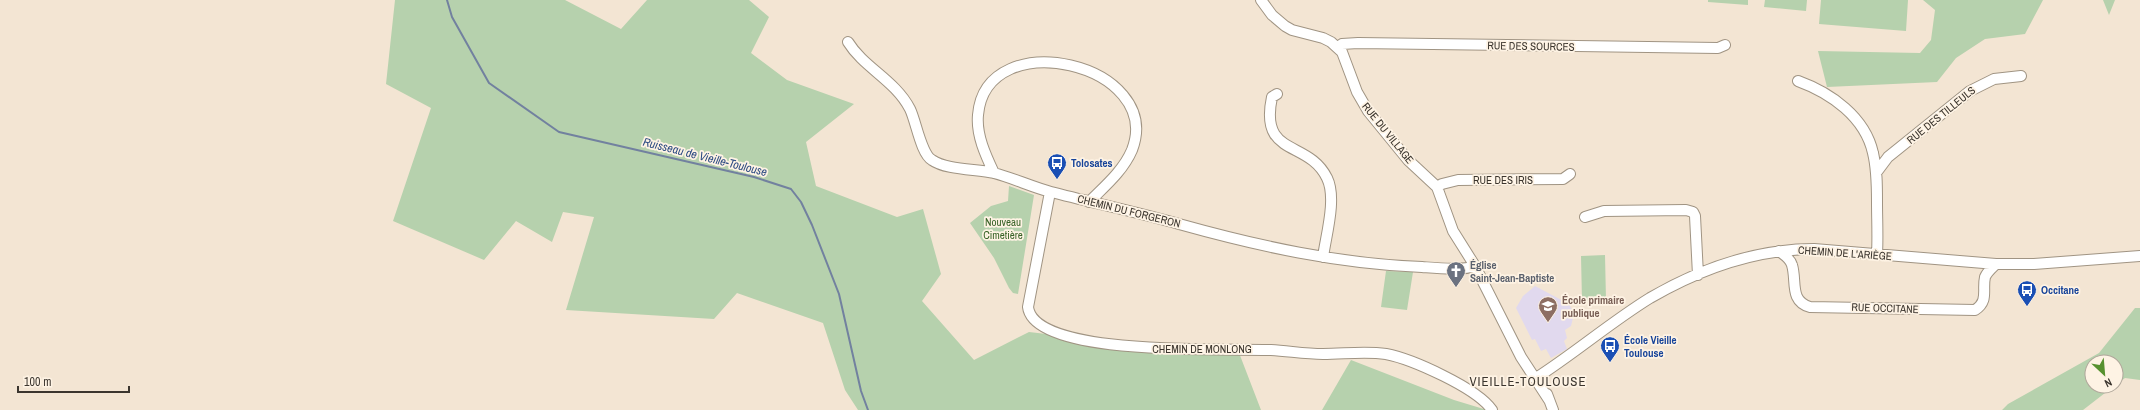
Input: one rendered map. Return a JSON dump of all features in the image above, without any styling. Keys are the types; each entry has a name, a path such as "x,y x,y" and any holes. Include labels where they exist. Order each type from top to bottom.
{"street":[{"path":"1261,0 1272,15 1285,26 1292,30 1323,38 1338,47"},
{"name":"CHEMIN DU FORGERON","path":"848,42 855,53 877,71 905,100 911,110 926,154 930,159 943,164 994,173 1050,192 1230,239 1323,257 1390,266 1462,268 1475,266"},
{"name":"RUE DES SOURCES","path":"1338,47 1342,44 1718,48 1725,45"},
{"name":"RUE DU VILLAGE","path":"1338,47 1346,59 1357,92 1368,111 1408,160 1438,187 1453,230 1475,266 1518,349 1534,365 1553,410"},
{"path":"994,173 978,131 980,102 992,82 1012,69 1034,63 1058,62 1081,68 1092,72 1112,84 1127,102 1134,122 1135,132 1131,150 1119,171 1089,202"},
{"name":"RUE DES TILLEULS","path":"1876,173 1888,157 1981,84 1994,79 2021,76"},
{"path":"1798,81 1812,86 1846,108 1859,122 1867,137 1873,153 1876,173 1877,254"},
{"path":"1277,94 1272,97 1270,104 1269,120 1272,130 1284,145 1314,161 1327,178 1330,188 1331,200 1323,257"},
{"path":"1873,153 1888,157"},
{"name":"RUE DES IRIS","path":"1438,187 1458,180 1563,179 1570,174"},
{"name":"CHEMIN DE MONLONG","path":"1050,192 1028,307 1029,314 1040,326 1079,339 1148,349 1271,350 1307,354 1385,354 1404,358 1468,389 1492,410"},
{"path":"1585,217 1604,211 1686,210 1693,212 1695,216 1698,275"},
{"name":"CHEMIN DE L'ARIÈGE","path":"1538,377 1649,299 1698,275 1729,262 1779,251 1799,249 1996,264 2034,264 2140,256"},
{"name":"RUE OCCITANE","path":"1799,249 1792,264 1794,291 1798,300 1802,304 1810,306 1975,310 1981,306 1984,301 1985,278"},
{"path":"1779,251 1787,257 1792,264"},
{"path":"1975,263 1985,278"},
{"path":"1985,278 1987,273 1996,264"}],"shaded area":[{"name":"École primaire publique","path":"1535,286 1569,304 1574,314 1571,326 1565,330 1567,338 1564,341 1567,349 1551,358 1546,349 1541,351 1535,339 1532,340 1516,308 1523,296"}],"green space":[{"path":"395,0 565,0 621,29 647,0 749,0 769,17 751,53 787,80 854,104 806,142 816,186 897,217 923,209 941,274 922,301 974,360 1029,332 1151,346 1236,345 1261,410 858,410 845,390 823,323 737,293 714,319 566,310 594,217 563,212 552,242 516,221 484,260 393,221 431,108 386,84"},
{"path":"1708,0 1748,0 1748,5 1708,2"},
{"path":"1765,0 1807,0 1806,11 1764,7"},
{"path":"1821,0 1908,0 1906,31 1819,24"},
{"path":"1923,0 2043,0 2025,34 1985,39 1956,58 1937,82 1827,87 1818,51 1920,53 1931,40 1935,10"},
{"path":"2103,0 2115,0 2109,15"},
{"name":"Nouveau Cimetière","path":"1009,186 1034,195 1018,294 1013,293 1009,288 994,258 970,223 991,206 1008,201"},
{"path":"1605,255 1606,300 1582,301 1581,256"},
{"path":"1386,271 1413,272 1407,310 1381,307"},
{"path":"2135,308 2140,308 2140,380 2124,379 2124,354 2097,354"},
{"path":"1351,360 1454,400 1487,410 1322,410"},
{"path":"2084,361 2084,394 2104,394 2083,410 2002,410 2008,404"}],"waterway":[{"name":"Ruisseau de Vieille-Toulouse","path":"447,0 452,17 489,83 559,132 754,177 791,189 801,202 812,225 839,294 861,391 868,410"}],"place":[{"name":"Tolosates","path":"1057,180"},
{"name":"Église Saint-Jean-Baptiste","path":"1456,288"},
{"name":"Occitane","path":"2027,307"},
{"name":"École primaire publique","path":"1548,323"},
{"name":"École Vieille Toulouse","path":"1610,363"}],"district":[{"name":"VIEILLE-TOULOUSE","path":"1528,381"}]}
